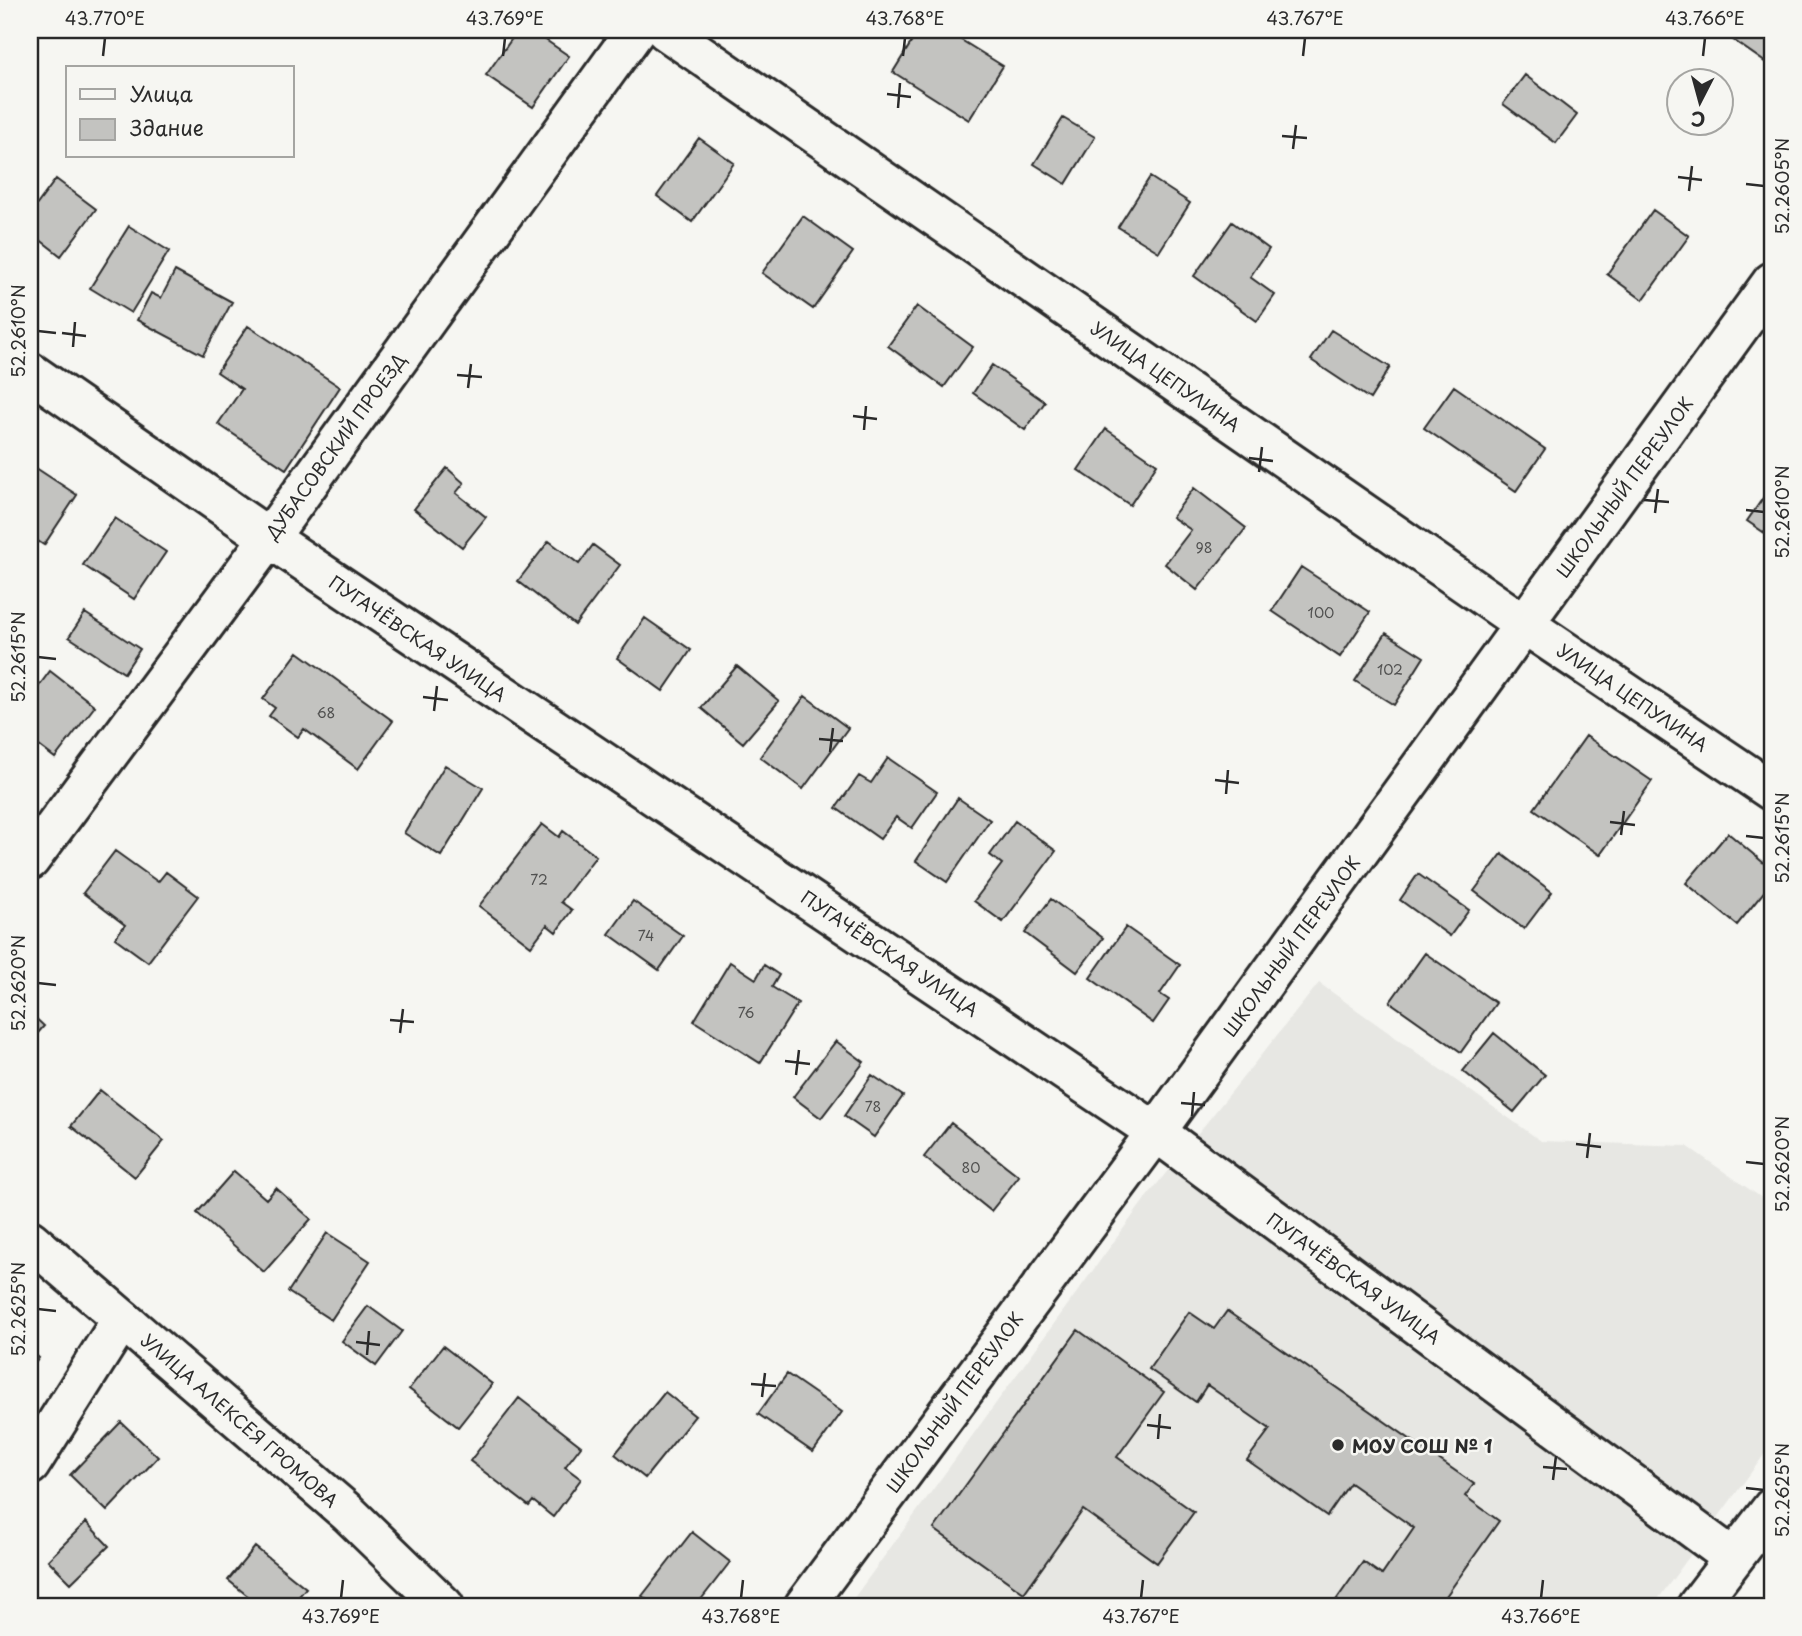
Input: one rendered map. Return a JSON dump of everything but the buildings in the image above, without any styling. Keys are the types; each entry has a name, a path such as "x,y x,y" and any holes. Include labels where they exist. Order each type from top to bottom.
{"street":[{"name":"ДУБАСОВСКИЙ ПРОЕЗД","path":"30,860 269,538 636,30"},
{"name":"УЛИЦА ЦЕПУЛИНА","path":"665,30 1524,624 1772,791"},
{"name":"ШКОЛЬНЫЙ ПЕРЕУЛОК","path":"804,1606 1156,1132 1772,282"},
{"name":"ПУГАЧЁВСКАЯ УЛИЦА","path":"30,372 269,538 1156,1132 1733,1558"},
{"name":"УЛИЦА АЛЕКСЕЯ ГРОМОВА","path":"30,1240 348,1513 444,1606"},
{"path":"30,1465 122,1320"},
{"path":"1697,1606 1772,1508"}],"shaded area":[{"path":"1319,983 1541,1141 1687,1146 1772,1205 1772,1444 1653,1606 848,1606 1145,1199"}],"place":[{"name":"МОУ СОШ № 1","path":"1338,1445"}]}
